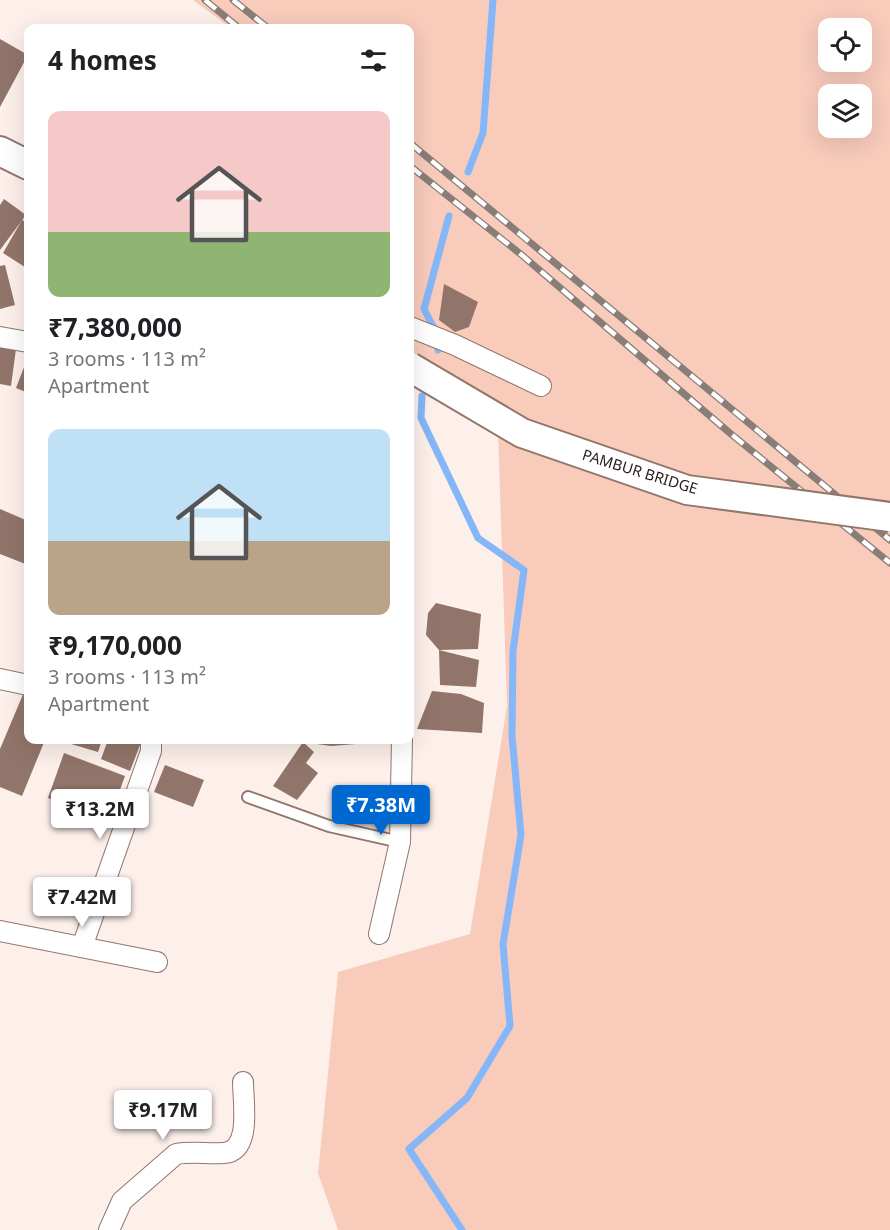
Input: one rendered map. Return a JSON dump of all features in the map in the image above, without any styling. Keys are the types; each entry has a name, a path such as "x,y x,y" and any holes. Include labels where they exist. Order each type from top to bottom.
{"main road":[{"path":"0,151 24,163"},
{"name":"PAMBUR BRIDGE","path":"414,369 522,434 687,490 890,517"}],"street":[{"path":"414,329 456,345 541,386"},
{"path":"0,337 24,341"},
{"path":"0,679 24,685"},
{"path":"82,947 151,751 151,744"},
{"path":"379,934 400,842 402,744"},
{"path":"0,931 157,962"},
{"path":"109,1230 123,1201 176,1154 185,1152 227,1153 240,1144 243,1136 243,1082"}],"lane":[{"path":"248,797 329,826 400,842"}],"shaded area":[{"path":"193,0 890,0 890,1230 338,1230 318,1173 338,972 470,934 507,706 498,430 414,384 414,24 226,24"}],"building":[{"path":"0,39 24,53 24,62 0,107"},
{"path":"4,199 24,214 24,218 0,250 0,205"},
{"path":"22,220 24,221 24,266 3,253"},
{"path":"5,265 15,305 0,309 0,266"},
{"path":"444,284 478,302 469,327 455,332 439,320"},
{"path":"0,347 16,349 11,386 0,384"},
{"path":"24,367 24,391 16,388"},
{"path":"0,509 24,519 24,563 0,554"},
{"path":"436,603 481,614 478,649 439,650 426,635 428,613"},
{"path":"439,650 479,660 476,687 440,685"},
{"path":"432,691 461,694 484,703 482,733 417,729"},
{"path":"24,692 24,744 43,744 22,796 0,787 0,749"},
{"path":"71,744 101,744 98,752"},
{"path":"107,744 140,744 130,771 101,759"},
{"path":"302,744 305,744 314,752 306,763 318,773 297,800 273,786"},
{"path":"317,744 356,744 331,746"},
{"path":"64,753 125,776 109,820 48,798"},
{"path":"165,765 204,780 193,807 154,792"}],"waterway":[{"path":"468,172 483,133 493,0"},
{"path":"438,350 435,330 424,309 449,216"},
{"path":"422,396 421,418 478,538 524,570 513,651 512,736 521,835 503,944 510,1026 467,1098 409,1149 462,1230"}],"railway":[{"path":"205,0 234,24"},
{"path":"233,0 263,24"},
{"path":"414,146 890,540"},
{"path":"414,169 523,256 731,434 890,563"}]}
